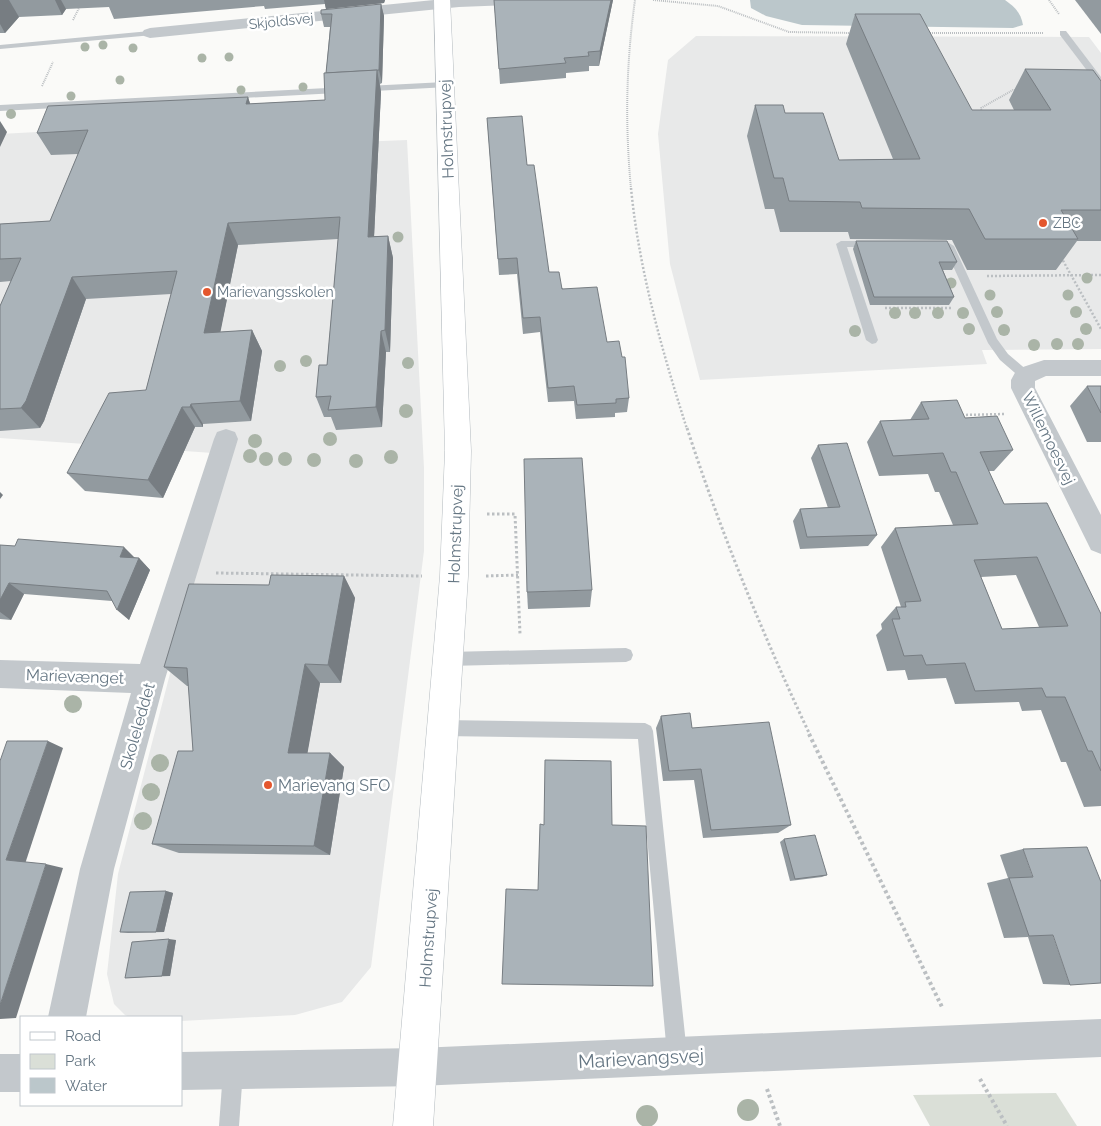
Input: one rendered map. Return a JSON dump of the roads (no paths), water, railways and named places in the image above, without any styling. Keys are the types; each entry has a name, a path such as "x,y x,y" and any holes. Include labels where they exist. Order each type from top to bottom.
{"street":[{"name":"Skjoldsvej","path":"150,34 442,2 512,0"},
{"name":"Holmstrupvej","path":"413,1126 454,576 458,450 442,2"},
{"name":"Willemoesvej","path":"1101,368 1044,368 1025,374 1023,380 1023,388 1101,542"},
{"name":"Skoleleddet","path":"68,1016 96,869 150,679 226,439"},
{"name":"Marievænget","path":"0,674 150,679"},
{"name":"Marievangsvej","path":"182,1071 418,1067 1101,1038"},
{"path":"0,1074 20,1073"}],"lane":[{"path":"1063,33 1101,83"},
{"path":"0,47 150,34"},
{"path":"0,108 445,85"},
{"path":"872,340 841,244 880,244"},
{"path":"938,244 948,244 992,340 1004,358 1025,374"},
{"path":"448,659 626,655"},
{"path":"443,728 645,731 677,1056"},
{"path":"229,1126 233,1070"}],"water":[{"path":"750,0 1005,0 1017,11 1023,25 1013,28 802,25 766,16 751,8"}],"place":[{"name":"ZBC","path":"1043,223"},
{"name":"Marievangsskolen","path":"207,292"},
{"name":"Marievang SFO","path":"268,785"}]}
